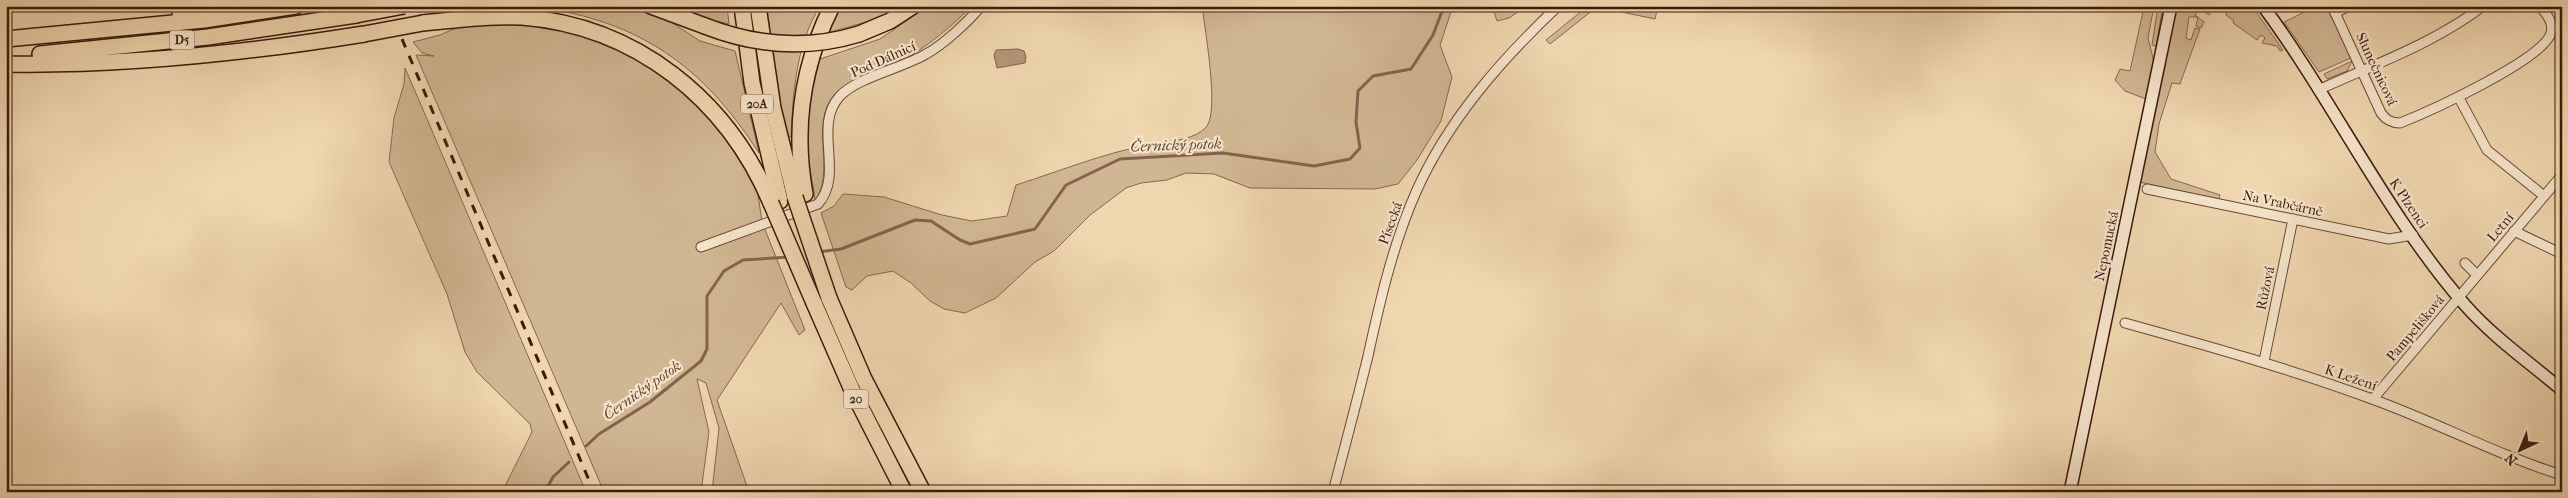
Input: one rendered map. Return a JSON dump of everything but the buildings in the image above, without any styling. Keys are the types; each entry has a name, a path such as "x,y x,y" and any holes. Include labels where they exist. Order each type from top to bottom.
{"highway":[{"path":"103,30 215,6"},
{"name":"D5","path":"6,40 296,6"},
{"name":"D5","path":"6,57 208,37 404,6"},
{"path":"6,64 151,61 279,48 423,23 494,6"},
{"path":"651,6 750,40 790,45 821,43 859,34 890,21 913,6"},
{"name":"20A","path":"742,6 752,82 775,202"},
{"path":"758,6 773,108 800,195"},
{"path":"800,195 799,145 802,94 811,58 832,6"},
{"path":"423,23 486,17 538,19 586,29 633,48 680,78 709,104 746,154 775,202"},
{"name":"20","path":"800,195 829,298 864,379 923,492"},
{"name":"20","path":"775,202 814,303 852,390 904,492"}],"street":[{"name":"Pod Dálnicí","path":"701,247 818,204 825,197 830,173 828,120 833,106 841,95 852,87 927,54 981,6"},
{"name":"Písecká","path":"1333,492 1394,253 1416,192 1443,141 1480,88 1530,32 1558,6"},
{"name":"Nepomucká","path":"2070,492 2171,6"},
{"name":"K Plzenci","path":"2263,6 2413,235 2458,296 2488,327 2562,390"},
{"path":"2334,10 2349,6"},
{"path":"2318,90 2452,27 2483,6"},
{"name":"Slunečnicová","path":"2334,10 2385,118 2395,123 2400,123 2459,98 2513,66 2548,39 2552,25 2540,6"},
{"path":"2459,98 2487,150 2544,196"},
{"name":"Letní","path":"2458,296 2562,176"},
{"name":"Na Vrabčárně","path":"2147,189 2389,239 2413,235"},
{"name":"Růžová","path":"2264,361 2293,219"},
{"path":"2514,231 2562,254"},
{"path":"2465,263 2477,275"},
{"name":"Pampelišková","path":"2373,399 2458,296"},
{"name":"K Ležení","path":"2125,323 2264,361 2373,399 2480,442 2525,463 2562,474"}],"shaded area":[{"path":"620,6 641,11 671,22 700,41 735,51 759,153 738,122 715,95 691,72 666,53 638,36 607,23 537,7"},
{"path":"667,6 727,6 729,24 697,17"},
{"path":"764,6 820,6 806,37 797,69 791,137 786,135 778,99"},
{"path":"841,6 903,6 884,17 827,33"},
{"path":"928,6 972,6 957,21 924,47 897,64 855,80 845,86 830,101 823,125 823,177 821,189 815,201 806,133 811,96 820,59 880,39"},
{"path":"1202,6 1453,6 1440,45 1452,77 1441,121 1417,160 1398,184 1375,189 1250,188 1214,174 1186,173 1167,180 1141,183 1126,188 1090,215 1054,251 1035,262 996,298 965,313 944,309 930,301 911,283 893,271 867,276 852,290 846,287 821,213 834,206 843,194 884,197 942,215 972,221 1007,216 1016,185 1140,146 1191,137 1203,130 1207,126 1210,117 1212,103"},
{"path":"1492,6 1527,6 1509,18 1497,21"},
{"path":"1588,6 1598,6 1550,44 1546,40"},
{"path":"1618,6 1658,6 1655,19 1612,10"},
{"path":"2141,6 2154,6 2148,38 2154,62 2146,99 2125,91 2115,80 2120,69 2130,71 2144,7"},
{"path":"2158,6 2163,6 2156,46 2152,45"},
{"path":"2177,6 2215,6 2209,15 2200,9 2195,15 2198,17 2189,17 2186,38 2191,40 2195,28 2200,29 2180,84 2172,83 2159,124 2155,152 2171,179 2220,195 2219,199 2139,182"},
{"path":"2229,6 2252,6 2283,50 2280,51 2277,46 2262,43 2265,38 2261,35 2257,40 2233,23 2234,21 2226,15"},
{"path":"2317,6 2327,6 2351,58 2319,72 2284,22"},
{"path":"2198,17 2204,22 2201,28 2196,26"},
{"path":"467,23 529,24 594,37 650,66 676,86 703,111 730,145 746,171 758,194 762,222 805,330 799,335 781,303 717,400 749,492 712,492 719,428 706,383 697,379 709,432 701,492 604,492 416,55 434,56 422,53 413,42 440,35"},
{"path":"1018,49 1024,51 1025,63 997,68 994,55 996,50"},
{"path":"2352,61 2347,71 2327,79 2324,74"},
{"path":"405,68 586,492 502,492 532,432 530,424 477,372 465,352 447,294 389,162 394,118 404,84"}],"waterway":[{"name":"Černický potok","path":"818,252 841,249 915,220 931,221 960,240 970,244 1035,229 1066,185 1120,159 1223,153 1314,166 1350,159 1360,148 1356,122 1358,91 1373,76 1411,69 1433,35 1444,6"},
{"name":"Černický potok","path":"586,446 599,434 650,402 701,361 707,349 707,296 724,271 743,260 790,257"},
{"name":"Černický potok","path":"545,492 553,477 569,462"}],"railway":[{"path":"388,6 594,492"}]}
